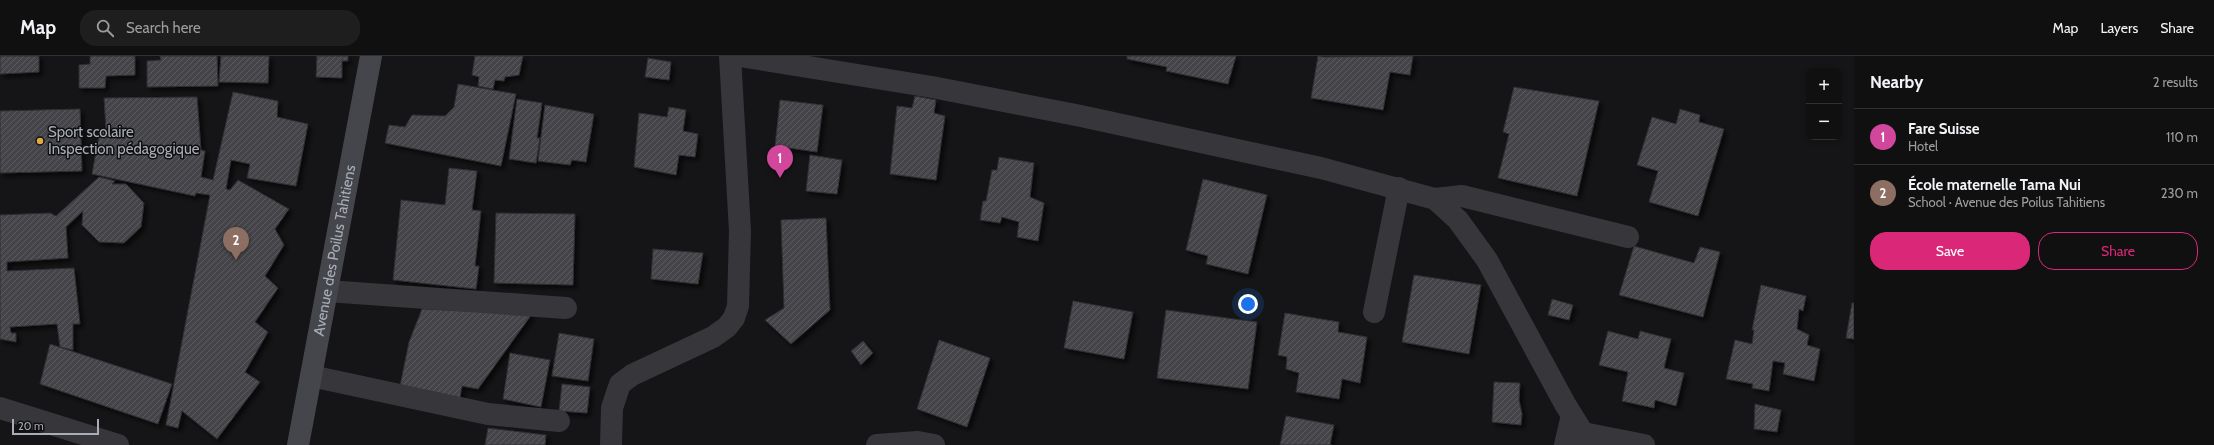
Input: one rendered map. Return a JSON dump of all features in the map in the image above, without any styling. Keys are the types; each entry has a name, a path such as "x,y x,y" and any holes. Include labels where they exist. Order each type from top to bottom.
{"main road":[{"name":"Avenue des Poilus Tahitiens","path":"298,445 371,56"}],"street":[{"path":"611,445 612,408 620,384 632,375 713,337 727,327 734,318 738,306 740,231 730,56"},
{"path":"740,56 932,87 1073,115 1321,168 1435,199 1462,196 1628,237"},
{"path":"1374,312 1399,188"},
{"path":"1435,199 1458,220 1487,260 1572,415 1583,439 1644,445"},
{"path":"327,291 566,308"},
{"path":"312,376 488,414 559,421"},
{"path":"0,408 118,445"},
{"path":"1565,445 1572,415"},
{"path":"877,445 918,442 934,445"}],"building":[{"path":"0,56 39,56 39,72 0,74"},
{"path":"90,56 135,56 135,75 106,76 105,88 79,88 79,65 90,64"},
{"path":"160,56 217,56 218,86 147,87 147,61 161,60"},
{"path":"221,56 269,56 268,83 219,82"},
{"path":"317,56 348,56 348,61 342,61 342,78 316,77"},
{"path":"475,56 523,56 519,75 505,77 504,81 495,80 493,89 478,86 479,77 472,75"},
{"path":"1127,56 1236,56 1228,84 1166,71 1167,67 1127,59"},
{"path":"1318,56 1413,56 1410,75 1390,72 1383,110 1311,98"},
{"path":"648,58 671,62 669,80 645,77"},
{"path":"458,84 516,94 501,166 385,143 389,125 405,127 412,115 445,116 454,107"},
{"path":"1514,87 1599,101 1577,196 1498,178 1509,134 1503,132"},
{"path":"233,92 278,101 277,117 308,124 296,186 247,178 250,164 231,160 226,189 230,190 238,180 289,209 275,229 284,245 265,276 278,288 255,322 268,332 245,372 260,382 217,439 182,411 178,428 166,425 210,195 196,193 195,196 92,174 100,130 106,130 104,98 197,97 201,150 205,151 201,177 213,180"},
{"path":"915,96 936,100 934,113 945,116 936,180 890,174 897,106 912,108"},
{"path":"517,99 542,103 537,138 540,138 536,163 509,159"},
{"path":"780,100 823,105 817,152 775,146"},
{"path":"545,105 594,114 586,162 572,160 570,165 538,161"},
{"path":"669,107 686,110 683,131 698,134 695,157 679,155 676,175 634,167 639,113 667,117"},
{"name":"Sport scolaire Inspection pédagogique","path":"80,109 82,171 0,173 0,111"},
{"path":"1680,109 1700,115 1699,122 1724,129 1698,216 1649,202 1658,171 1637,165 1652,117 1676,124"},
{"path":"810,155 842,160 837,194 806,191"},
{"path":"999,157 1034,163 1030,197 1044,203 1038,241 1017,237 1019,222 1002,217 1000,223 980,220 983,201 986,201 992,170 997,170"},
{"path":"449,168 477,171 472,210 481,211 475,266 479,266 476,289 393,280 401,200 445,205"},
{"path":"99,177 115,181 112,184 126,184 144,203 141,227 124,243 99,242 82,225 83,211 66,227 68,258 7,262 7,271 74,268 80,324 73,324 73,350 60,347 57,324 10,327 11,333 16,333 16,342 0,339 0,215 50,213 56,216"},
{"path":"1203,179 1267,195 1248,274 1206,264 1208,256 1186,250"},
{"path":"496,213 575,214 573,285 494,283"},
{"path":"826,218 830,310 791,344 765,320 784,308 781,220"},
{"path":"1634,246 1694,263 1700,247 1720,252 1703,317 1619,295"},
{"path":"653,249 703,253 698,284 651,279"},
{"path":"1414,275 1481,285 1469,354 1402,342"},
{"path":"1761,285 1806,296 1803,311 1799,309 1797,329 1809,335 1807,345 1820,349 1814,381 1783,374 1785,363 1773,361 1769,391 1752,388 1753,384 1726,379 1735,340 1752,344 1754,330 1752,330"},
{"path":"1552,299 1573,305 1569,320 1548,315"},
{"path":"1073,301 1133,312 1124,359 1064,348"},
{"path":"1852,303 1854,303 1854,339 1846,338"},
{"path":"422,309 532,314 478,389 462,386 460,398 400,386 409,342"},
{"path":"1166,310 1257,322 1248,389 1157,378"},
{"path":"1285,313 1339,322 1338,332 1367,337 1360,383 1342,379 1339,399 1296,392 1299,373 1286,369 1287,357 1278,355"},
{"path":"1608,331 1638,339 1640,331 1671,339 1664,368 1684,373 1676,406 1655,400 1654,408 1622,401 1628,372 1599,365"},
{"path":"559,333 594,339 588,381 552,376"},
{"path":"939,340 990,358 967,427 917,409"},
{"path":"863,341 873,353 861,365 851,351"},
{"path":"50,344 172,384 158,424 40,384"},
{"path":"510,353 550,360 541,407 503,399"},
{"path":"1494,382 1520,383 1519,400 1522,414 1521,425 1492,422"},
{"path":"562,384 590,387 587,413 559,411"},
{"path":"1755,404 1781,410 1777,432 1754,429"},
{"path":"1286,416 1334,425 1330,445 1280,445"},
{"path":"488,428 546,435 545,445 485,445"}],"place":[{"name":"Sport scolaire Inspection pédagogique","path":"40,141"},
{"name":"Fare Suisse","path":"780,178"},
{"name":"École maternelle Tama Nui","path":"236,260"}]}
